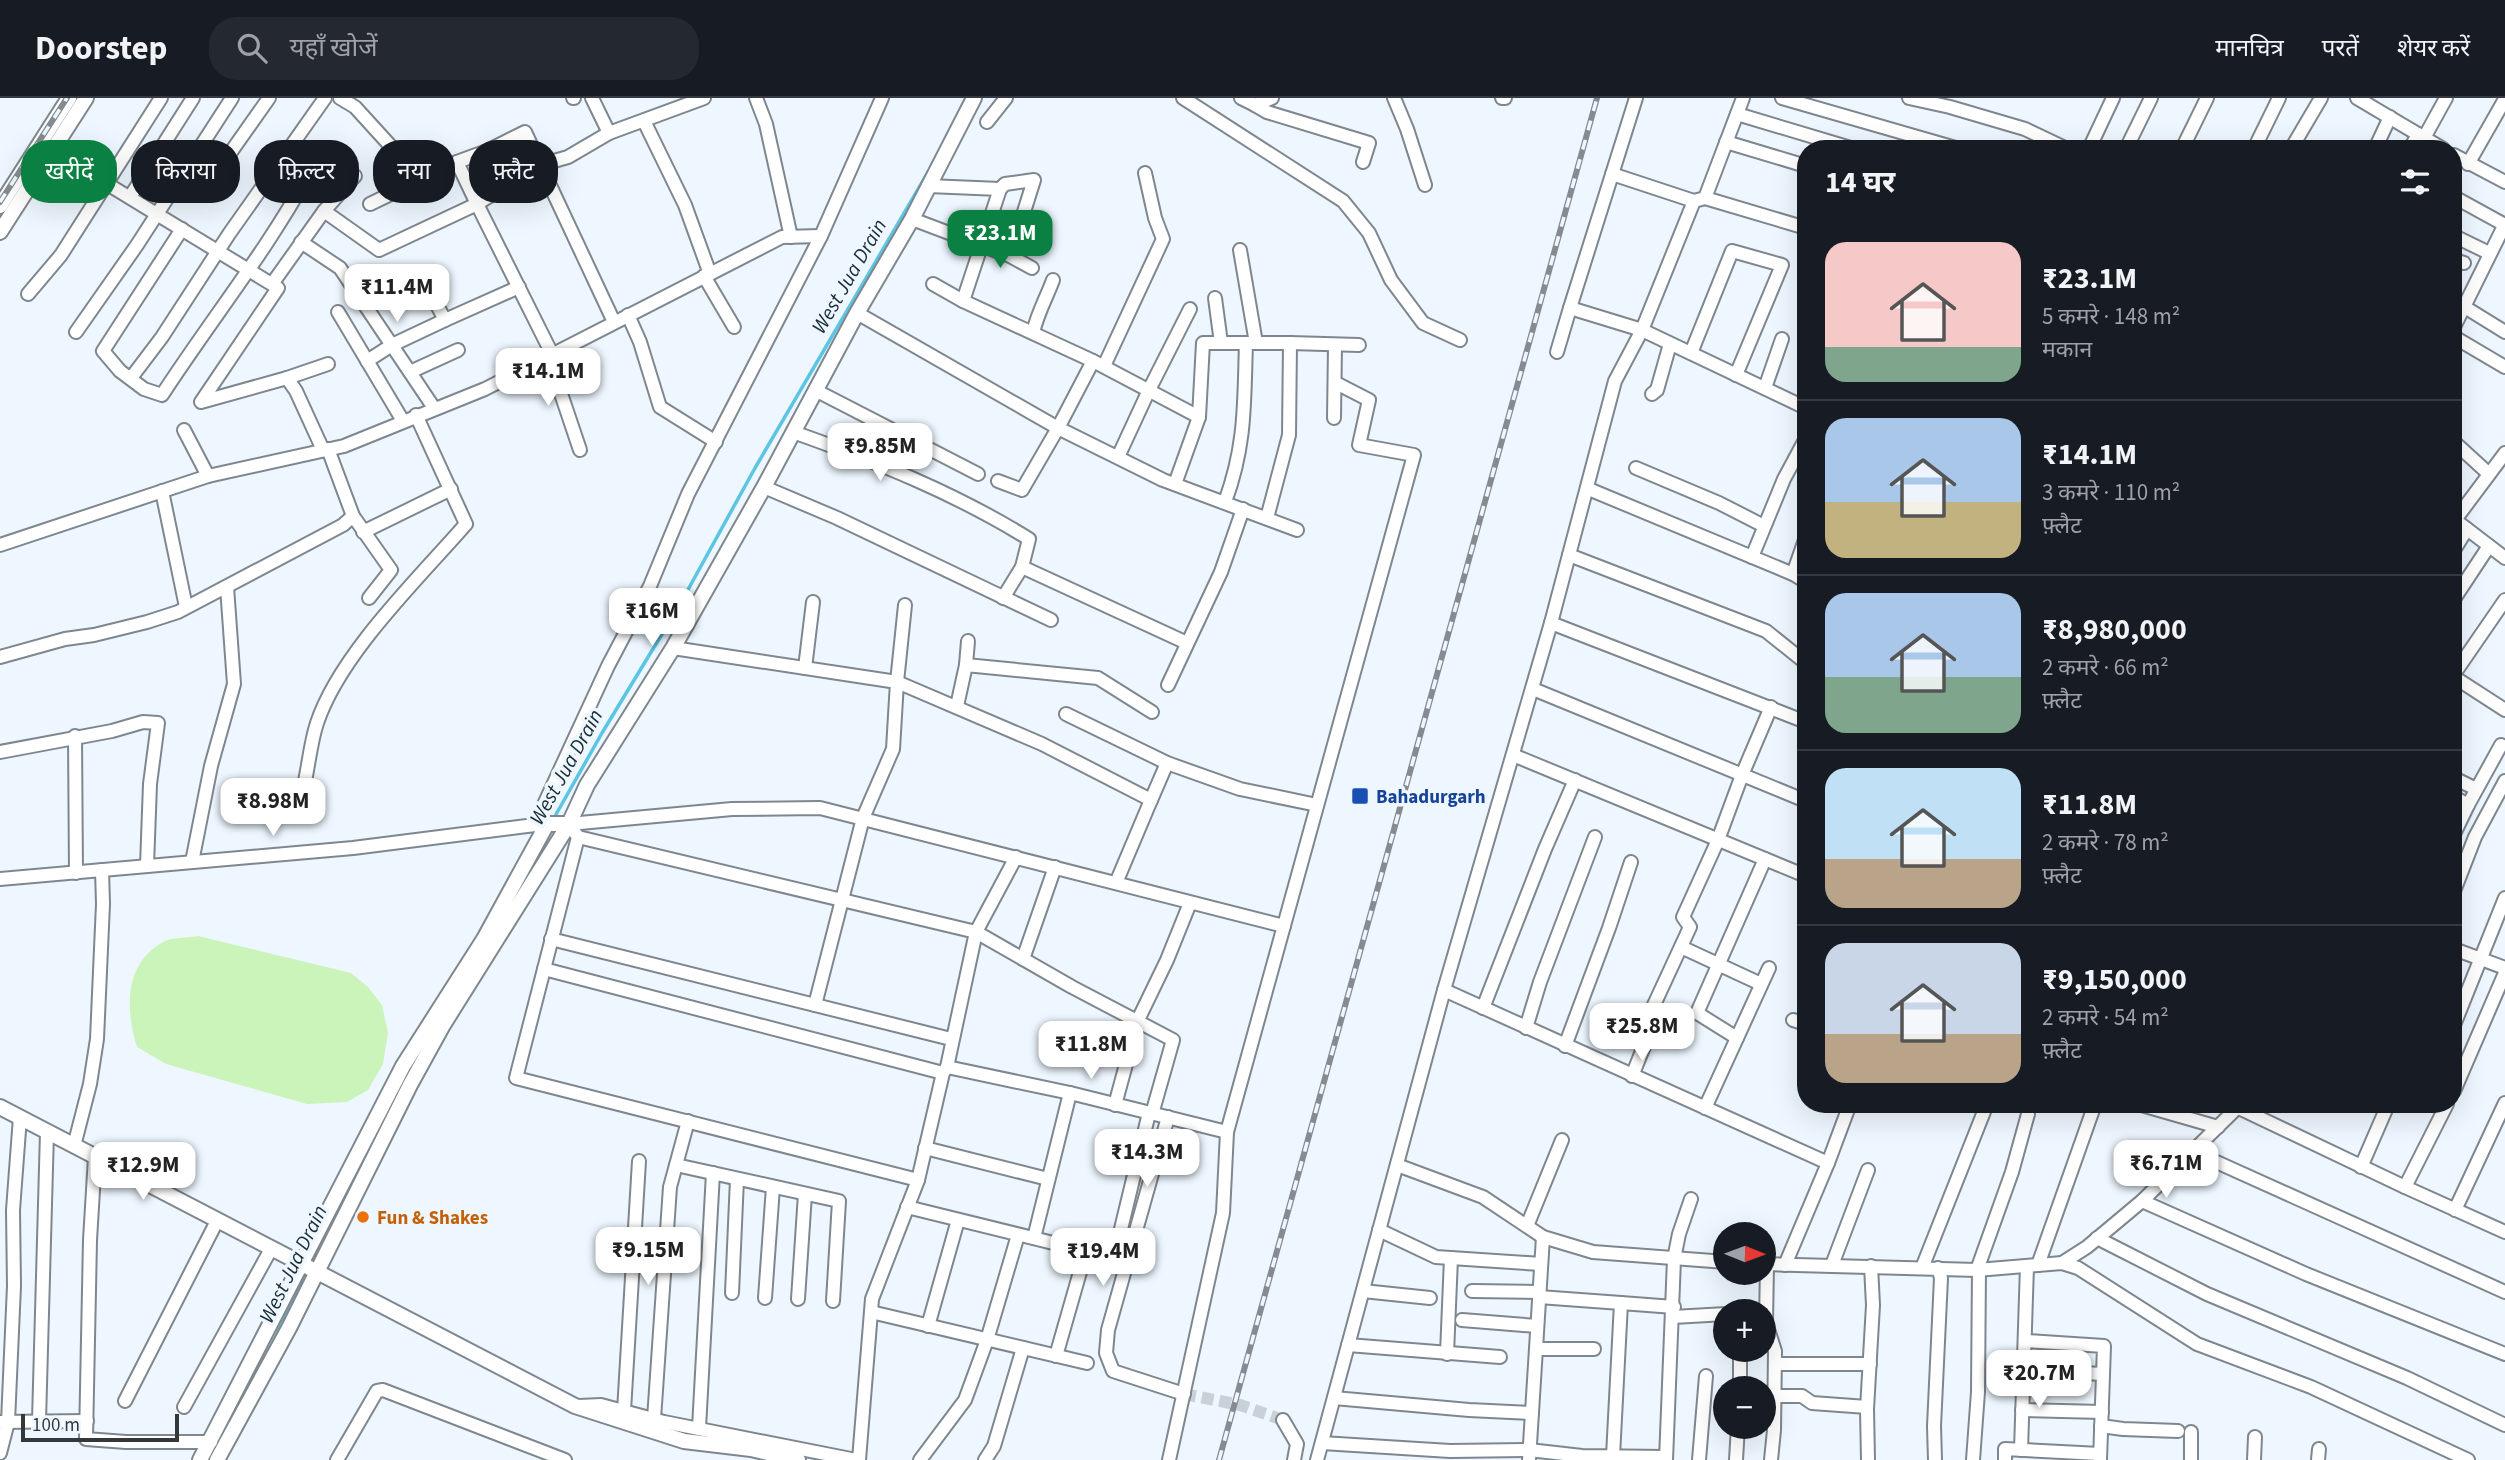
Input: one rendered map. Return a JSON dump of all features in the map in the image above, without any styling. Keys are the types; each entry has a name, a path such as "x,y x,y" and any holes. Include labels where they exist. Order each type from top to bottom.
{"main road":[{"path":"49,140 69,98"},
{"path":"52,140 86,98"},
{"path":"217,1460 443,1025 569,824 587,785 673,648 764,487 857,313 912,219 974,98"},
{"path":"0,206 21,179"},
{"path":"0,232 21,193"},
{"path":"200,1460 403,1066 484,939 541,824 569,824"},
{"path":"0,1107 575,1406 684,1441 751,1449 798,1460"}],"street":[{"path":"117,168 161,98"},
{"path":"130,197 193,98"},
{"path":"76,332 232,98"},
{"path":"239,140 269,98"},
{"path":"131,378 162,337 325,98"},
{"path":"340,98 355,107 385,140"},
{"path":"592,98 609,133"},
{"path":"558,161 609,133 704,98"},
{"path":"757,98 766,124 791,237"},
{"path":"0,879 353,848 541,824 566,754 650,586 688,494 821,236 882,98"},
{"path":"988,122 1006,98"},
{"path":"1183,98 1343,201 1369,233 1391,280 1423,323 1460,340"},
{"path":"1241,98 1267,112 1369,143 1363,162"},
{"path":"1255,106 1272,98"},
{"path":"1394,98 1425,185"},
{"path":"1557,352 1636,98"},
{"path":"1317,1460 1444,990 1533,689 1615,381 1642,330 1743,98"},
{"path":"1782,98 1804,101 1930,140"},
{"path":"1909,98 2025,129 2048,140"},
{"path":"2093,140 2113,98"},
{"path":"2130,140 2151,98"},
{"path":"2186,140 2207,98"},
{"path":"2258,140 2279,98"},
{"path":"2296,140 2321,98"},
{"path":"2357,98 2378,103 2390,117 2428,140"},
{"path":"2418,140 2446,98"},
{"path":"2468,164 2505,99"},
{"path":"1737,114 1824,140"},
{"path":"2379,140 2390,117"},
{"path":"644,121 685,205 707,275 734,327"},
{"path":"510,140 526,132 530,140"},
{"path":"1726,142 1797,163"},
{"path":"370,204 469,158"},
{"path":"2462,160 2503,178"},
{"path":"457,162 550,354 580,450"},
{"path":"998,481 1022,490 1099,363 1163,239 1155,218 1145,173"},
{"path":"1612,174 1797,226"},
{"path":"963,300 1000,189 1005,184 1034,180 1017,234"},
{"path":"928,186 1000,189"},
{"path":"117,190 278,288 201,402 328,364"},
{"path":"558,197 584,261 614,322"},
{"path":"2462,201 2505,224 2463,306 2505,332"},
{"path":"28,295 61,255 95,203"},
{"path":"182,229 103,351 120,371 144,388 162,395 293,203"},
{"path":"272,284 331,203"},
{"path":"324,211 379,250 477,204"},
{"path":"912,219 1010,256 1032,268"},
{"path":"0,545 208,476 344,446 485,389 782,237 821,236"},
{"path":"2462,240 2489,253"},
{"path":"301,242 340,268 434,408"},
{"path":"1224,502 1234,477 1242,443 1251,343 1240,250"},
{"path":"1691,354 1732,251 1782,265 1737,375"},
{"path":"383,293 419,272 445,320"},
{"path":"1033,333 1038,313 1043,308 1053,280"},
{"path":"933,284 1099,363 1199,417"},
{"path":"368,361 392,345 519,287"},
{"path":"1215,298 1220,343"},
{"path":"1570,308 1642,330 1797,404"},
{"path":"1118,457 1191,309"},
{"path":"338,312 403,421"},
{"path":"857,313 1058,428 1175,484 1297,530"},
{"path":"628,315 640,342 660,407 716,442"},
{"path":"1765,388 1782,339"},
{"path":"2462,342 2505,367"},
{"path":"1175,484 1199,417 1203,343 1359,345"},
{"path":"1267,518 1289,435 1290,343"},
{"path":"1652,394 1657,390 1670,344"},
{"path":"1334,418 1335,346"},
{"path":"410,372 458,350"},
{"path":"286,378 296,391 326,449 353,516 391,570 369,598"},
{"path":"1169,1460 1223,1213 1227,1132 1413,455 1359,445 1369,400 1336,383"},
{"path":"815,390 978,474"},
{"path":"305,781 317,723 333,687 371,633 466,524 416,415"},
{"path":"184,430 208,476"},
{"path":"793,432 918,480 1029,538 1022,567 1003,598"},
{"path":"2462,449 2489,474"},
{"path":"2462,509 2505,453"},
{"path":"1752,557 1797,457"},
{"path":"1636,468 1719,503 1764,526"},
{"path":"764,487 837,518 1051,620"},
{"path":"363,532 451,489"},
{"path":"1591,490 1797,576"},
{"path":"162,491 186,607"},
{"path":"1168,685 1221,572 1243,509"},
{"path":"1,653 147,622 186,607 343,526 353,516"},
{"path":"2462,526 2505,558"},
{"path":"2462,537 2467,529"},
{"path":"2462,588 2489,546"},
{"path":"1569,555 1766,631 1797,656"},
{"path":"1793,574 1797,563"},
{"path":"1022,567 1187,643"},
{"path":"192,862 211,765 234,684 227,587"},
{"path":"2462,664 2505,600"},
{"path":"805,668 813,602"},
{"path":"815,1005 863,818 892,749 905,605"},
{"path":"2493,617 2505,625"},
{"path":"1551,623 1797,718"},
{"path":"957,706 967,665 968,641"},
{"path":"673,648 897,682 1042,744 1151,800"},
{"path":"967,665 1098,678 1152,712"},
{"path":"2462,681 2505,710"},
{"path":"1533,689 1797,797"},
{"path":"1632,1076 1653,1024 1647,1020 1690,927 1683,917 1718,840 1771,707"},
{"path":"1066,714 1167,763 1240,789 1317,805"},
{"path":"0,752 112,731 143,722 158,723 150,784 147,866"},
{"path":"75,736 76,873"},
{"path":"2462,817 2503,745"},
{"path":"1514,755 1797,872"},
{"path":"1116,883 1167,763"},
{"path":"1483,1008 1575,780"},
{"path":"2462,870 2475,837 2505,781"},
{"path":"2462,782 2476,789"},
{"path":"2462,802 2468,805"},
{"path":"907,1208 1114,1258 1150,1113 1173,1040 976,932 578,837 569,824 732,809 820,808 1284,926"},
{"path":"578,837 516,1078 918,1180"},
{"path":"1526,1028 1540,982 1595,837"},
{"path":"575,1406 601,1405 654,1419 858,1460 872,1299 918,1180 976,932 1016,857"},
{"path":"1737,1038 1698,1013 1765,859"},
{"path":"1565,1045 1631,862"},
{"path":"1023,959 1055,867"},
{"path":"74,1146 90,1084 97,1039 102,870"},
{"path":"2462,1006 2505,898"},
{"path":"1115,1105 1138,1020 1167,960 1190,903"},
{"path":"551,939 951,1039"},
{"path":"1681,947 1761,984"},
{"path":"2462,952 2505,968"},
{"path":"1705,1108 1769,968"},
{"path":"544,969 945,1070 1070,1093 1227,1132"},
{"path":"2462,1072 2505,973"},
{"path":"1444,990 1828,1163"},
{"path":"1793,1020 1797,1021"},
{"path":"1034,1238 1070,1093"},
{"path":"2455,1210 2505,1103"},
{"path":"1785,1265 1847,1113"},
{"path":"1922,1268 1983,1113"},
{"path":"2021,1450 2024,1370 2033,1265 2092,1113"},
{"path":"2169,1113 2218,1127"},
{"path":"2062,1263 2142,1201 2233,1113"},
{"path":"2254,1113 2361,1167 2455,1210 2503,1227"},
{"path":"2361,1167 2385,1113"},
{"path":"2405,1187 2442,1113"},
{"path":"1973,1460 1978,1392 1978,1269 2012,1172 2028,1114"},
{"path":"0,1453 4,1422 7,1245 20,1117"},
{"path":"1168,1117 1108,1330 1106,1353 1113,1371 1184,1394"},
{"path":"654,1419 670,1187 688,1121"},
{"path":"39,1421 47,1132"},
{"path":"1527,1226 1562,1140"},
{"path":"925,1148 1048,1179"},
{"path":"2192,1151 2505,1292"},
{"path":"95,1157 86,1439 211,1442"},
{"path":"624,1411 639,1161"},
{"path":"676,1165 839,1201 833,1301"},
{"path":"1397,1165 1483,1197 1543,1237 1593,1252 1713,1261"},
{"path":"1832,1265 1868,1170"},
{"path":"0,1173 15,1174"},
{"path":"699,1428 713,1173"},
{"path":"732,1293 737,1178"},
{"path":"765,1298 773,1186"},
{"path":"798,1299 805,1194"},
{"path":"1322,1443 1529,1455 1666,1458 1674,1259 1690,1199"},
{"path":"2142,1201 2306,1274 2505,1354"},
{"path":"928,1326 958,1220"},
{"path":"125,1401 217,1221"},
{"path":"1379,1230 1436,1257 1541,1264"},
{"path":"920,1460 965,1401 987,1340 1018,1235"},
{"path":"1529,1455 1543,1237"},
{"path":"2097,1238 2207,1294 2407,1378 2505,1425"},
{"path":"184,1407 271,1249"},
{"path":"1056,1356 1086,1251"},
{"path":"1447,1354 1451,1258"},
{"path":"1776,1265 1978,1269 2062,1263 2078,1268 2197,1344 2311,1387 2468,1460"},
{"path":"1868,1460 1867,1407 1873,1305 1871,1266"},
{"path":"1935,1460 1934,1426 1941,1278 1938,1268"},
{"path":"1765,1285 1766,1323 1775,1350 1775,1376"},
{"path":"1363,1291 1430,1298"},
{"path":"1472,1291 1539,1295 1621,1303 1673,1312 1713,1314"},
{"path":"1614,1456 1621,1303"},
{"path":"871,1312 1087,1363"},
{"path":"1462,1320 1537,1326"},
{"path":"2005,1460 2005,1449 2100,1457 2104,1346 2026,1341"},
{"path":"1348,1345 1500,1357"},
{"path":"985,1460 994,1446 1023,1348"},
{"path":"1536,1349 1594,1349"},
{"path":"1775,1364 1870,1364"},
{"path":"2024,1370 2103,1374"},
{"path":"1699,1460 1706,1376"},
{"path":"337,1460 377,1391 383,1390 565,1460"},
{"path":"1776,1396 1802,1396 1812,1403 1867,1407"},
{"path":"1334,1398 1532,1413"},
{"path":"2022,1410 2101,1419 2123,1429 2185,1432 2191,1460"},
{"path":"1283,1420 1297,1444 1294,1460"},
{"path":"4,1422 87,1421"},
{"path":"2254,1460 2255,1437"},
{"path":"1736,1460 1737,1439"},
{"path":"1771,1460 1772,1439"}],"green space":[{"path":"198,936 351,973 368,987 382,1005 388,1033 383,1064 368,1090 347,1102 307,1104 166,1064 137,1047 130,1002 135,974 142,961 165,941"}],"waterway":[{"name":"West Jua Drain","path":"554,818 934,162"},
{"name":"West Jua Drain","path":"272,1345 307,1269"},
{"name":"West Jua Drain","path":"209,1460 216,1447"}],"tunnel":[{"path":"1184,1394 1240,1405 1283,1420"}],"railway":[{"path":"0,202 67,98"},
{"path":"1219,1460 1597,98"}],"place":[{"name":"Bahadurgarh","path":"1360,796"},
{"name":"Fun & Shakes","path":"363,1217"}]}
